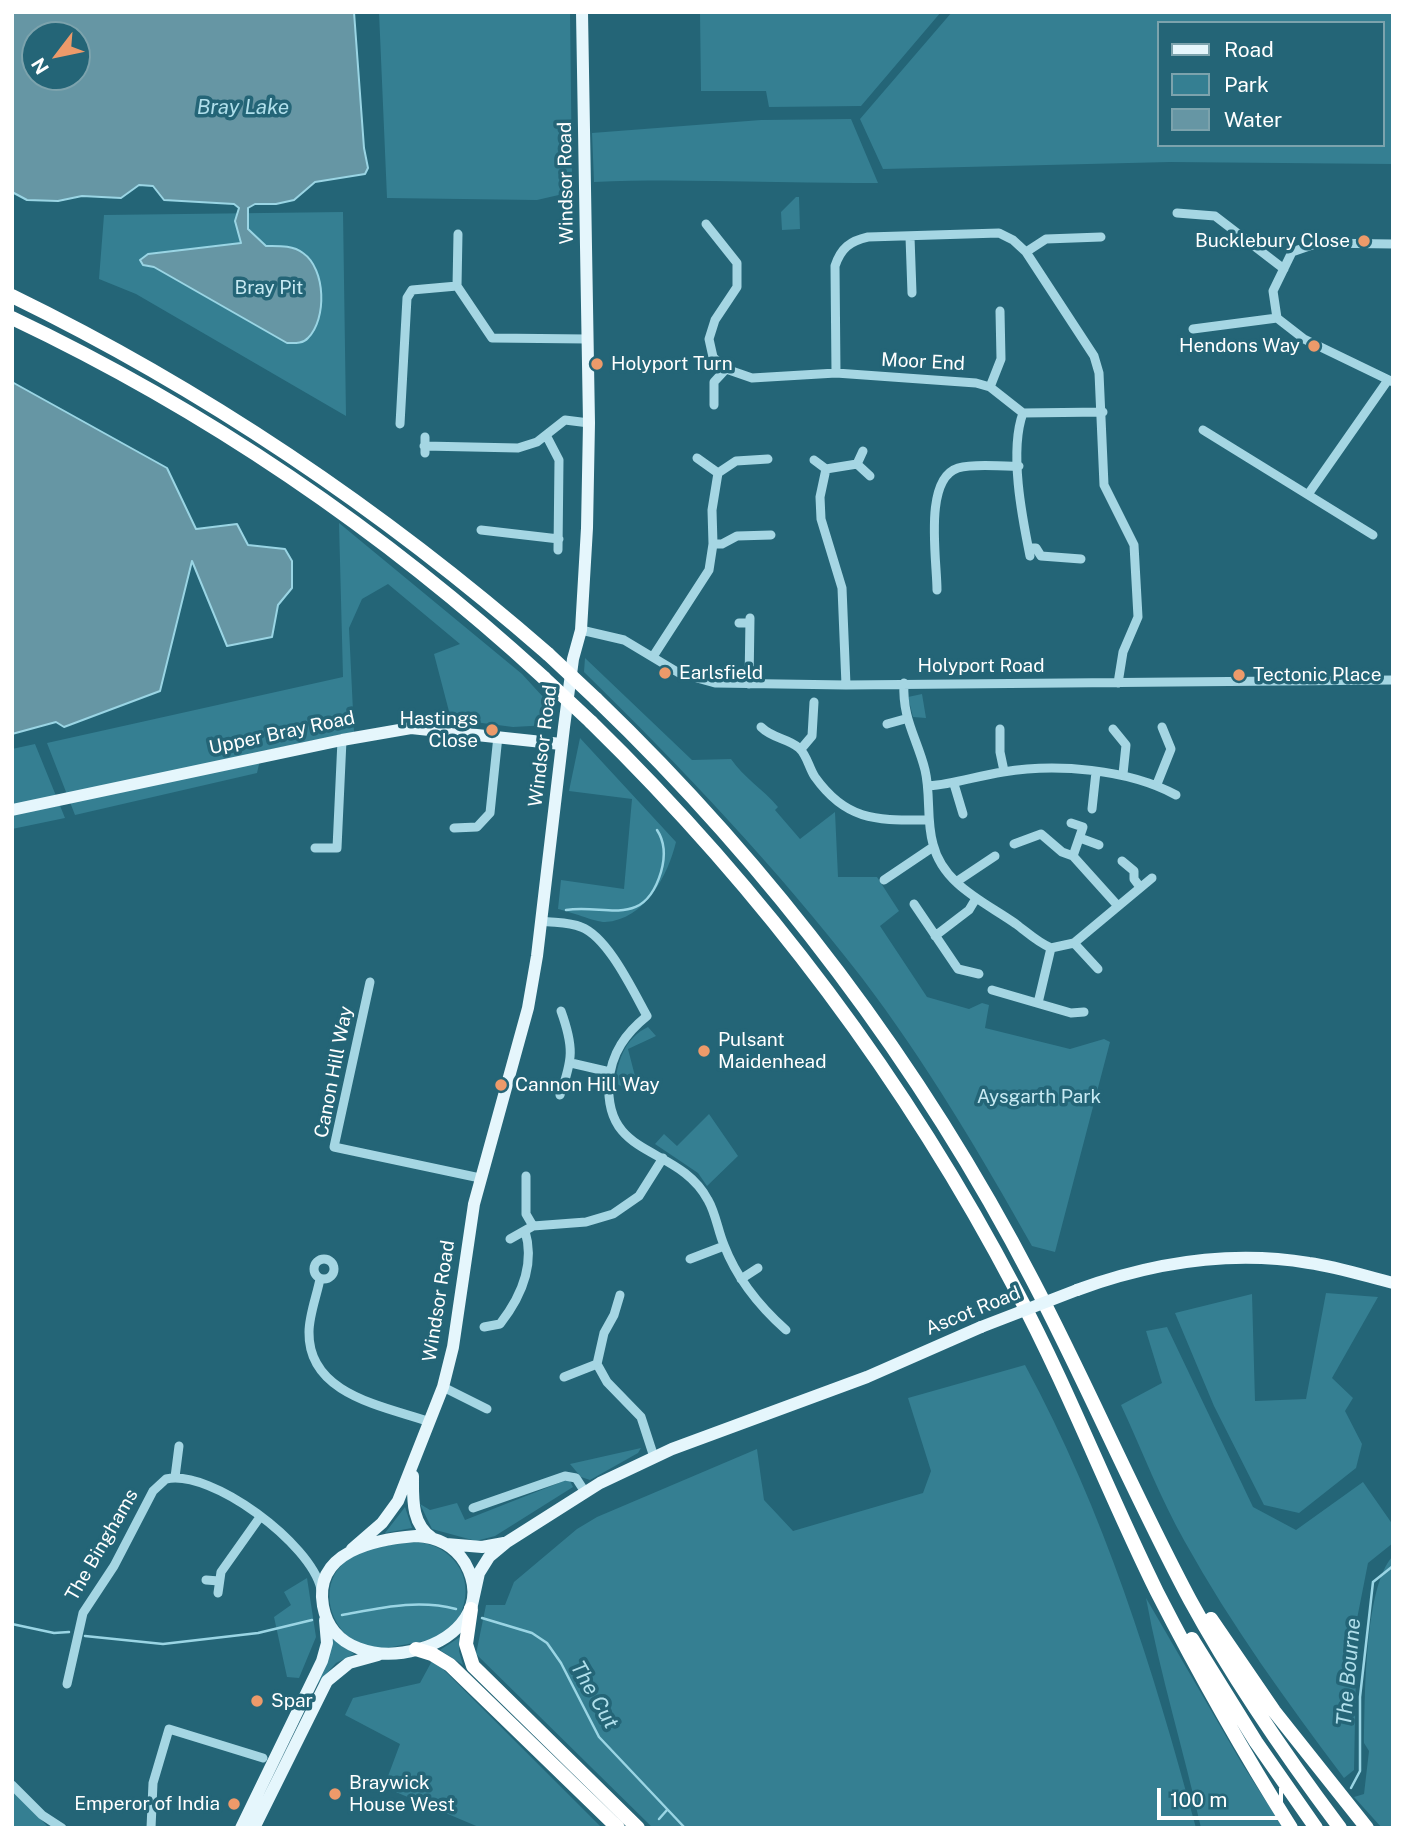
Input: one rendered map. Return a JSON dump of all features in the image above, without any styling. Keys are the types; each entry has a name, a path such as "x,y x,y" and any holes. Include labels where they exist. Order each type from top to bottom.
{"highway":[{"path":"12,296 156,371 286,451 428,554 548,654 684,788 781,900 853,993 919,1087 980,1185 1033,1281 1208,1632 1247,1694 1340,1828"},
{"path":"12,318 169,401 296,482 427,578 591,722 655,787 732,872 805,961 873,1053 935,1149 999,1258 1179,1633 1292,1828"},
{"path":"1091,1445 1198,1648 1249,1732 1316,1828"},
{"path":"1174,1567 1274,1711 1367,1828"},
{"path":"471,1607 466,1644 472,1666 638,1828"},
{"path":"416,1649 432,1654 450,1665 618,1828"}],"main road":[{"name":"Windsor Road","path":"352,1549 389,1515 414,1468 443,1387 453,1348 469,1231 480,1178 531,994 542,921 573,659 581,630 589,423 582,12"},
{"name":"Upper Bray Road","path":"12,810 342,740 411,728 562,744"},
{"name":"Ascot Road","path":"471,1607 480,1568 507,1542 585,1492 654,1457 867,1377 981,1327 1077,1290 1163,1265 1238,1258 1310,1263 1393,1283"},
{"name":"Windsor Road","path":"414,1468 414,1514 424,1532 432,1538"},
{"path":"241,1828 322,1661 327,1637 323,1604 326,1580 338,1559 352,1549 408,1537 432,1538 446,1544 460,1556 468,1570 473,1591 471,1607 447,1638 416,1649 348,1663 327,1681 254,1828"},
{"name":"Ascot Road","path":"446,1544 482,1547 507,1542"},
{"path":"323,1604 334,1630 345,1641 367,1651 386,1654"}],"street":[{"path":"1177,213 1215,216 1284,269"},
{"path":"707,224 737,263 741,288 715,320 709,339 713,357 726,369 714,382 714,405"},
{"path":"836,373 835,265 839,253 851,241 868,237 999,233 1013,240 1026,252 1094,356 1103,412 1104,485 1134,545 1138,617 1123,652 1118,683"},
{"path":"457,234 457,286 492,338 587,340"},
{"path":"910,237 912,293"},
{"path":"1026,252 1046,239 1101,237"},
{"path":"1309,493 1391,381 1304,339 1277,318 1273,291 1292,252 1318,243 1393,244"},
{"path":"400,424 396,407 406,337 407,298 412,290 457,286"},
{"path":"990,387 1001,359 995,322 1000,311"},
{"path":"1193,329 1277,318"},
{"name":"Moor End","path":"726,369 752,378 817,379 836,373 976,383 990,387 1023,413"},
{"path":"1081,559 1041,556 1036,548 1029,552 1021,509 1018,466 1023,413 1103,412"},
{"path":"425,445 518,448 537,442 565,420 589,423"},
{"path":"1203,430 1309,493 1373,535"},
{"path":"546,435 559,460 558,550"},
{"path":"857,464 863,451"},
{"path":"697,458 718,473"},
{"path":"654,656 709,570 718,473 736,461 768,459"},
{"path":"814,460 826,469 857,464"},
{"path":"857,464 870,476"},
{"path":"937,590 935,498 942,479 958,468 1018,466"},
{"path":"826,469 820,497 821,519 842,588 846,685"},
{"path":"481,530 492,536 559,539"},
{"path":"713,544 722,544 737,536 771,535"},
{"path":"739,623 750,621 749,684"},
{"name":"Holyport Road","path":"581,630 624,640 679,673 715,683 846,685 1393,680"},
{"path":"904,683 905,719 920,752 929,786 927,820 933,847 956,882 975,900 1051,948 1074,943 1152,878"},
{"path":"801,749 812,736 814,702"},
{"path":"887,724 905,719"},
{"path":"761,727 770,736 801,749 816,777 839,803 869,819 927,820"},
{"path":"1157,784 1171,748 1162,727"},
{"path":"1000,729 1000,752 1004,771"},
{"path":"1113,729 1126,745 1123,774"},
{"path":"454,828 477,827 491,813 498,736"},
{"path":"315,848 337,848 342,740"},
{"path":"929,786 954,784 1004,771 1096,772 1123,774 1157,784 1176,795"},
{"path":"1092,809 1096,772"},
{"path":"954,784 963,814"},
{"path":"1071,823 1083,827 1073,856"},
{"path":"1014,844 1041,834 1062,852 1073,856 1118,906"},
{"path":"1080,838 1099,845"},
{"path":"884,880 933,847"},
{"path":"956,882 995,856"},
{"path":"1122,861 1134,871 1134,879 1140,887"},
{"path":"934,936 969,910 975,900"},
{"path":"914,904 958,969 979,974"},
{"path":"542,921 582,927 602,944 647,1016 627,1031 610,1072 608,1096 613,1122 630,1140 687,1172 708,1200 724,1246 741,1279 775,1327 786,1330"},
{"path":"1074,943 1098,969"},
{"path":"1038,1003 1051,948"},
{"name":"Canon Hill Way","path":"370,982 334,1147 480,1178"},
{"path":"992,990 1071,1013 1084,1012"},
{"path":"560,1095 571,1063 572,1042 561,1011"},
{"path":"571,1063 610,1072"},
{"path":"510,1239 529,1229 586,1222 613,1214 639,1196 663,1158"},
{"path":"484,1327 500,1324 523,1295 530,1260 526,1214 529,1191 526,1176"},
{"path":"690,1259 724,1246"},
{"path":"741,1279 758,1268"},
{"path":"320,1279 309,1332 315,1363 333,1386 363,1400 430,1422"},
{"path":"620,1295 618,1315 604,1333 597,1364 607,1382 641,1417 654,1457"},
{"path":"564,1377 597,1364"},
{"path":"443,1387 487,1409"},
{"path":"179,1446 175,1477 222,1490 260,1517 313,1567 323,1604"},
{"path":"473,1508 565,1476 576,1478 585,1492"},
{"name":"The Binghams","path":"67,1684 83,1613 114,1566 153,1491 166,1479 175,1477"},
{"path":"218,1593 222,1572 260,1517"},
{"path":"313,1567 326,1566 338,1559"},
{"path":"206,1580 219,1581"},
{"path":"151,1828 153,1783 169,1729 263,1758"},
{"path":"12,1785 42,1815 62,1828"}],"green space":[{"path":"379,12 570,12 572,178 563,194 537,200 387,198"},
{"path":"700,12 941,12 861,106 769,107 766,91 701,91"},
{"path":"952,12 1393,12 1393,164 1170,162 883,169 860,119"},
{"path":"851,119 878,183 594,182 592,133 761,120"},
{"path":"799,197 800,229 782,230 781,212"},
{"name":"Bray Pit","path":"343,212 346,416 136,294 99,279 104,215"},
{"path":"339,523 522,674 555,710 549,725 513,727 451,719 434,654 460,644 388,584 362,599 349,628 354,732 262,751 257,773 75,815 47,743 343,677"},
{"name":"Aysgarth Park","path":"585,658 692,760 731,759 778,807 775,810 800,839 835,812 838,877 877,877 899,911 880,926 927,997 969,1009 982,1003 989,1005 985,1028 1070,1049 1104,1039 1110,1042 1055,1252 1032,1246 952,1109 908,1042 830,937 728,820 584,672"},
{"path":"922,694 926,718 913,717 908,697"},
{"path":"580,738 676,842 661,881 643,905 619,919 605,922 558,909 561,880 624,889 632,799 569,791"},
{"path":"35,744 65,818 12,829 12,749"},
{"path":"648,1027 656,1036 628,1049 635,1076 625,1079 625,1088 615,1083 624,1050 634,1037"},
{"path":"709,1114 738,1156 707,1186 698,1173 655,1144 664,1134 677,1146"},
{"path":"1326,1293 1378,1297 1332,1378 1353,1398 1345,1411 1362,1444 1356,1468 1299,1513 1264,1505 1214,1406 1175,1313 1252,1294 1255,1401 1306,1399"},
{"path":"1167,1327 1253,1507 1296,1530 1363,1482 1393,1525 1393,1543 1368,1563 1357,1619 1354,1770 1344,1778 1260,1663 1203,1573 1167,1508 1121,1405 1162,1383 1146,1331"},
{"path":"1025,1365 1079,1476 1124,1591 1196,1828 653,1828 476,1654 486,1605 505,1605 514,1582 577,1529 597,1517 757,1449 764,1500 793,1531 923,1493 931,1471 908,1398"},
{"path":"641,1448 638,1453 590,1480 581,1477 570,1464"},
{"path":"569,1479 573,1487 495,1536 476,1541 432,1529 420,1504 430,1510 457,1503 465,1520"},
{"path":"405,1507 412,1528 385,1533"},
{"path":"417,1542 441,1549 458,1565 463,1575 465,1598 457,1623 438,1636 416,1643 378,1649 357,1643 337,1623 332,1611 331,1584 336,1572 346,1561 362,1552"},
{"path":"1393,1556 1393,1828 1382,1828 1354,1797 1364,1794 1369,1751 1364,1743 1371,1617 1383,1571"},
{"path":"307,1578 316,1637 299,1678 287,1677 274,1617 291,1605 284,1592"},
{"path":"1146,1598 1241,1762 1283,1828 1201,1828"},
{"path":"460,1637 459,1651 463,1665 440,1650"},
{"path":"332,1638 354,1654 336,1663 315,1687"},
{"path":"433,1659 602,1828 481,1828 384,1787 400,1744 345,1715 353,1698 420,1683"},
{"path":"12,1789 49,1828 12,1828"}],"water":[{"name":"Bray Lake","path":"12,12 354,12 364,148 368,168 365,174 315,182 294,200 276,204 255,204 248,208 248,229 266,246 285,246 299,250 311,260 316,270 320,282 321,307 314,330 304,341 287,343 154,267 143,265 140,260 148,254 241,243 235,221 239,208 234,204 164,200 153,186 139,185 121,198 82,196 58,201 27,200 12,192"},
{"path":"12,382 167,468 196,529 237,524 248,545 285,549 292,561 292,588 278,605 272,637 227,646 192,561 160,691 64,727 56,722 12,734"}],"waterway":[{"path":"566,910 622,910 645,901 654,890 664,856 657,830"},
{"name":"The Bourne","path":"1351,1788 1360,1771 1360,1697 1373,1582 1393,1566"},
{"name":"The Cut","path":"342,1615 413,1605 456,1609"},
{"name":"The Cut","path":"482,1618 532,1633 547,1643 561,1663 599,1737 685,1828"},
{"name":"The Cut","path":"85,1636 163,1644 258,1633 312,1620"},
{"name":"The Cut","path":"12,1624 54,1633 69,1632"},
{"name":"The Cut","path":"659,1819 667,1810"}],"place":[{"name":"Bucklebury Close","path":"1364,241"},
{"name":"Hendons Way","path":"1314,346"},
{"name":"Holyport Turn","path":"597,364"},
{"name":"Earlsfield","path":"665,673"},
{"name":"Tectonic Place","path":"1239,675"},
{"name":"Hastings Close","path":"492,730"},
{"name":"Pulsant Maidenhead","path":"704,1051"},
{"name":"Cannon Hill Way","path":"501,1085"},
{"name":"Spar","path":"257,1701"},
{"name":"Braywick House West","path":"335,1794"},
{"name":"Emperor of India","path":"234,1804"}]}
